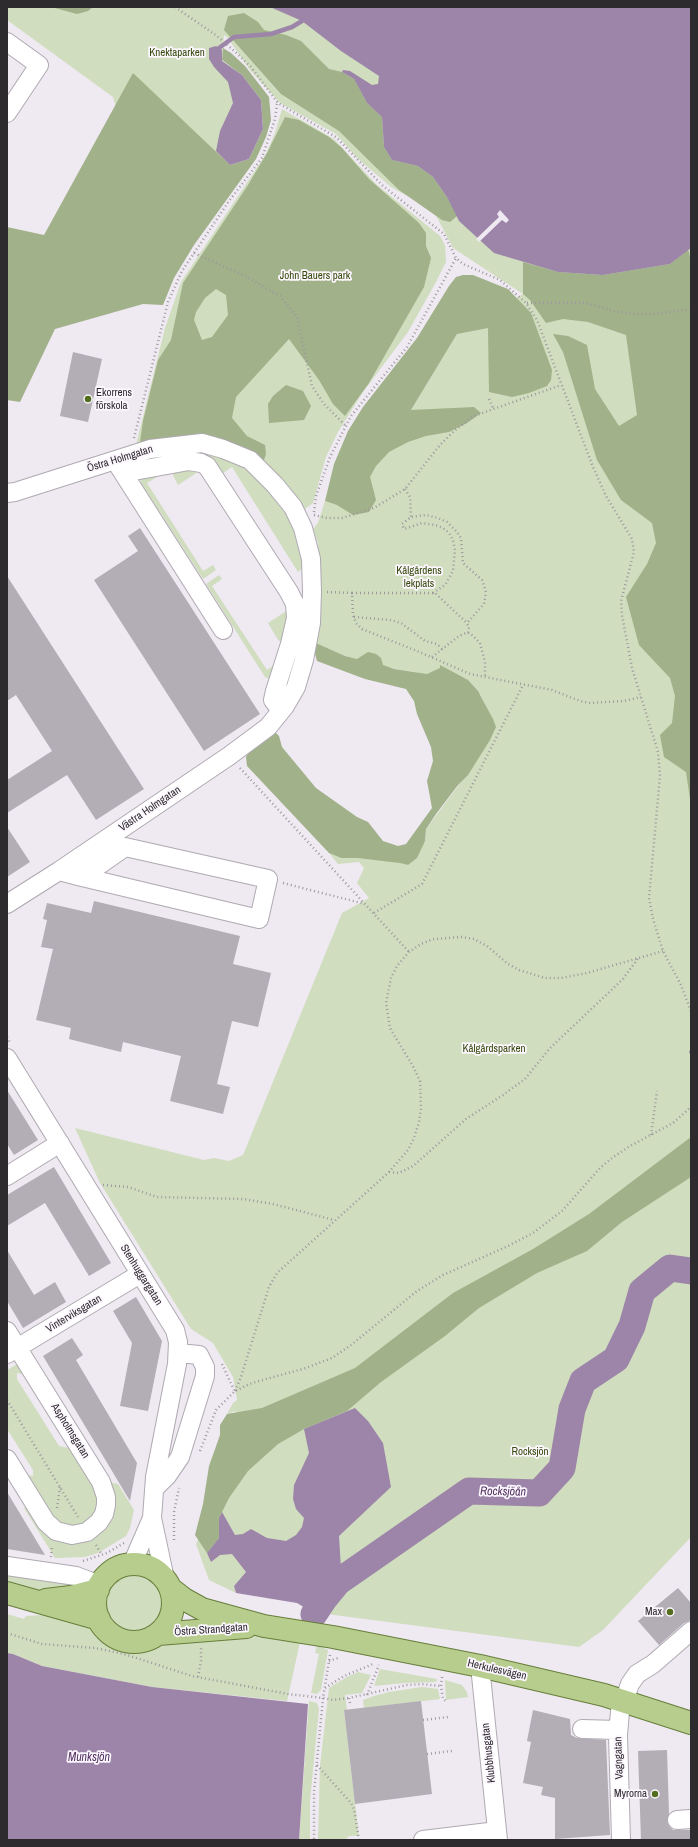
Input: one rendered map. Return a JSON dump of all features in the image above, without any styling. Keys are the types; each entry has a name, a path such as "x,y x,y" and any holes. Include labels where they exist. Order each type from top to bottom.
{"main road":[{"path":"132,1564 156,1570 168,1584 173,1601 172,1614 166,1625 158,1634 145,1640 132,1642 118,1638 107,1631 99,1619 96,1605 99,1587 108,1574 119,1567 132,1564"},
{"name":"Östra Strandgatan","path":"168,1584 184,1599 202,1608 264,1626 300,1631"},
{"path":"33,1601 71,1597 99,1587"},
{"path":"7,1593 99,1619"},
{"name":"Östra Strandgatan","path":"158,1634 264,1626"},
{"name":"Herkulesvägen","path":"300,1631 480,1666 604,1695 691,1723"}],"street":[{"path":"7,42 40,66 7,113"},
{"name":"Östra Holmgatan","path":"7,493 122,463 150,449 202,443 223,449 250,460 276,485 293,507 308,522 312,592 311,623 304,660 296,686 283,708"},
{"path":"223,630 122,463 189,461 201,463 207,466 289,592 295,604 296,618 273,700 283,708"},
{"name":"Västra Holmgatan","path":"7,904 59,871 229,756 268,727 283,708"},
{"path":"59,871 82,877 259,919 268,879 125,847 82,877"},
{"name":"Stenhuggargatan","path":"7,1058 175,1330 179,1353 154,1489 152,1518 168,1584"},
{"path":"7,1176 60,1143"},
{"name":"Vinterviksgatan","path":"12,1351 140,1274"},
{"name":"Aspholmsgatan","path":"7,1331 12,1351 105,1489 106,1505 104,1514 99,1522 87,1532"},
{"path":"154,1489 167,1476 180,1458 205,1376 205,1367 199,1355 179,1353"},
{"path":"7,1459 50,1527 56,1531 72,1535 87,1532"},
{"name":"Stenhuggargatan","path":"132,1564 152,1518"},
{"path":"7,1566 76,1576 99,1587"},
{"name":"Vagngatan","path":"621,1840 618,1730 622,1701 630,1684 637,1674 653,1664 691,1631"},
{"name":"Klubbhusgatan","path":"480,1666 498,1836"},
{"path":"582,1729 618,1730"},
{"path":"423,1840 498,1836"}],"path":[{"path":"175,7 217,36 232,49 251,67 278,103 336,137 383,186 444,234 456,258 463,264 500,280 526,303 537,320 593,467 606,496 632,538 634,552 621,601 622,615 632,668 658,752 660,776 649,898 653,919 664,951 681,984 691,1012"},
{"path":"122,463 155,359 161,327 168,302 182,271 229,201 262,158 275,119 278,103"},
{"path":"194,253 245,276 280,296 297,317 312,386 324,404 346,426"},
{"path":"456,258 407,347 351,416 330,457 308,522 328,518 342,518 374,508 405,488 418,470 454,431 474,416 561,385"},
{"path":"526,303 586,303 614,311 633,314 665,313 691,309"},
{"path":"489,399 493,408"},
{"path":"405,488 410,497 411,517"},
{"path":"312,592 433,593 445,584 453,571 455,550 453,540 449,533 436,525 422,524 404,529 402,524 411,517 426,515 447,522 457,532 461,538 463,563 482,580 486,592 484,604 467,623"},
{"path":"352,593 354,617 356,623 362,629 470,674 552,690 580,701 590,703 624,701 641,697"},
{"path":"433,593 467,623 469,626 468,633"},
{"path":"354,617 391,620 400,624 425,641 437,644 442,649"},
{"path":"432,657 459,636 468,633 475,637 480,644 485,662 485,677"},
{"path":"374,913 422,884 523,685"},
{"path":"229,756 409,952"},
{"path":"268,879 366,904"},
{"path":"198,1455 216,1410 234,1391 240,1377 269,1287 277,1272 389,1172 408,1150 419,1122 421,1108 420,1081 390,1028 387,1010 387,996 391,978 397,966 409,952 421,944 433,939 448,937 474,939 487,946 508,964 519,970 545,978 561,978 587,973 664,951"},
{"path":"389,1172 399,1172 413,1166 424,1158 466,1119 504,1095 525,1078 550,1048 623,979 639,957"},
{"path":"651,1136 657,1091"},
{"path":"234,1391 252,1383 306,1368 332,1358 352,1345 417,1291 443,1275 506,1247 533,1233 562,1211 600,1168 630,1146 673,1123 691,1107"},
{"path":"98,1185 128,1187 156,1197 243,1199 273,1204 334,1220"},
{"path":"7,1400 102,1555"},
{"path":"174,1542 175,1506 179,1487"},
{"path":"7,1633 42,1644 95,1648 124,1654 192,1676 288,1694 333,1700 367,1695 407,1685 441,1686"},
{"path":"314,1840 314,1792 323,1698 333,1637"},
{"path":"325,1688 344,1676 374,1664"},
{"path":"367,1695 379,1665"},
{"path":"442,1677 441,1686 443,1699 446,1701"},
{"path":"349,1698 350,1703"},
{"path":"423,1720 448,1717"},
{"path":"427,1754 452,1750"},
{"path":"317,1765 351,1803 354,1809 359,1840"}],"green space":[{"path":"7,7 691,7 691,1537 603,1630 579,1647 327,1614 342,1585 240,1563 246,1572 234,1586 236,1593 209,1580 196,1544 210,1515 236,1411 227,1414 233,1403 237,1400 233,1377 213,1343 191,1329 100,1183 75,1128 204,1160 214,1158 229,1161 243,1155 342,913 369,898 357,883 364,868 359,862 338,864 329,853 341,858 398,862 408,865 425,841 426,829 461,782 491,716 480,694 415,672 394,669 345,656 316,643 321,592 318,543 313,529 318,523 325,501 334,504 411,410 457,334 523,294 453,248 433,210 391,187 356,157 336,134 280,103 250,70 227,37 224,35 222,61 242,75 230,165 119,118 113,97 7,20"},
{"path":"51,7 93,7 88,11 77,14"},
{"path":"244,13 258,22 264,30 286,35 301,41 329,69 342,72 354,79 367,103 382,117 384,147 392,160 418,166 433,177 447,197 457,216 450,222 442,220 399,190 339,131 281,94 224,30 228,16"},
{"path":"223,48 245,66 269,97 271,120 266,137 256,159 194,245 174,278 163,305 143,304 55,329 20,402 7,400 7,227 44,235 133,73 230,165 249,159 263,129 261,100 242,75 222,60"},
{"name":"John Bauers park","path":"282,109 334,139 376,184 440,236 445,245 446,262 408,332 363,392 338,432 326,457 313,503 305,509 288,487 230,444 136,445 165,328 181,282 266,154 275,133"},
{"name":"John Bauers park","path":"285,117 299,120 329,137 342,148 369,179 419,223 426,233 426,246 431,258 424,287 369,383 345,416 333,404 319,380 289,339 236,397 232,418 247,436 265,445 266,454 264,460 231,443 169,439 140,442 143,421 158,360 171,340 183,283 248,185 267,153","holes":["216,289 226,295 228,315 212,337 202,340 194,320 196,312 205,298"]},
{"path":"688,250 691,263 691,806 686,772 664,757 660,735 672,723 675,696 670,678 639,645 626,597 647,564 656,543 652,523 621,500 597,460 563,352 553,334 568,336 587,345 595,389 619,426 637,415 626,335 588,322 563,319 546,323 530,300 523,294 523,262 558,272 603,275 670,264"},
{"path":"473,275 508,289 531,313 552,370 551,380 547,386 529,393 512,397 489,392 488,328 457,334 411,410 474,407 481,413 467,423 449,432 426,436 408,442 389,452 376,466 370,477 376,500 369,512 353,515 337,505 325,501 334,464 348,431 363,407 417,338 449,286 456,277"},
{"path":"286,385 303,391 311,406 304,420 269,423 268,404 273,396"},
{"path":"200,451 219,455 240,465 255,475 278,500 293,525 300,542 303,568 298,572 232,467 223,473 214,464 132,460"},
{"path":"175,468 201,470 178,485 173,475"},
{"path":"154,475 157,477 147,483 203,571 213,565 216,570 203,579 141,483 140,477"},
{"path":"219,575 222,579 212,586 267,670 276,664 272,678 269,679 265,677 206,584"},
{"path":"291,608 283,643 278,640 268,623"},
{"path":"316,643 345,656 357,659 368,652 376,654 381,658 383,665 394,669 427,674 440,668 440,665 468,680 478,691 493,719 496,727 490,740 468,775 458,785 426,829 425,841 417,858 408,865 357,858 341,858 329,853 247,766 246,757 250,750 273,730 279,736 282,747 316,788 357,817 368,822 383,841 398,846 406,844 432,808 427,781 433,761 431,747 417,714 414,701 406,689 365,679 317,661 314,650"},
{"path":"691,1137 691,1177 622,1222 587,1251 537,1273 479,1308 445,1336 381,1382 347,1411 304,1429 278,1444 248,1471 229,1498 219,1518 219,1538 207,1553 195,1535 203,1504 209,1466 220,1435 220,1425 227,1414 262,1408 355,1368 453,1293 533,1249 589,1214"},
{"path":"19,1363 28,1375 17,1373 17,1379 59,1446 73,1449 98,1489 100,1508 86,1525 61,1527 22,1474 33,1476 33,1470 7,1429 7,1370"},
{"path":"97,1461 112,1483 118,1484 134,1510 130,1528 126,1536 98,1553 85,1557 55,1558 24,1508 28,1506 39,1520 100,1532"},
{"path":"135,1573 146,1575 159,1586 162,1591 164,1602 162,1613 151,1626 146,1629 135,1631 124,1629 111,1618 108,1613 106,1602 108,1591 119,1578 124,1575"},
{"path":"7,1575 64,1582 74,1586 46,1592 7,1585"},
{"path":"7,1614 24,1619 26,1616 58,1614 92,1626 109,1639 122,1645 132,1647 159,1643 252,1635 300,1642 287,1701 152,1687 42,1666 7,1653"},
{"path":"317,1645 328,1650 321,1690 317,1694 311,1693 319,1654 315,1653"},
{"path":"380,1669 437,1679 437,1681 374,1686"},
{"path":"358,1672 371,1675 362,1693 345,1695 347,1710 344,1711 359,1836 349,1836 345,1840 318,1840 320,1766 329,1688"},
{"path":"445,1680 462,1685 467,1692 468,1697 446,1700"},
{"path":"422,1687 438,1689 440,1699 364,1708 363,1700 374,1696"},
{"path":"309,1701 317,1703 319,1709 310,1801 310,1840 299,1840"}],"water":[{"path":"270,7 691,7 691,248 670,264 603,275 558,272 494,253 459,221 447,197 433,177 418,166 392,160 384,147 382,117 367,103 354,79 342,72 343,70 350,71 372,85 378,84 379,76 341,51 302,21"},
{"path":"216,46 222,50 222,61 242,75 261,100 263,129 249,159 230,165 216,151 220,131 233,103 228,82 214,67 209,59 209,48"},
{"path":"355,1408 368,1421 383,1443 391,1487 339,1536 342,1585 327,1616 306,1612 307,1609 297,1603 236,1593 234,1586 246,1572 232,1554 220,1555 211,1562 207,1553 219,1538 219,1518 222,1512 235,1535 243,1534 251,1529 267,1538 286,1541 296,1535 302,1527 304,1518 296,1509 293,1499 294,1485 309,1453 304,1429"},
{"name":"Munksjön","path":"7,1653 42,1666 152,1687 308,1704 299,1840 7,1840"}],"pier":[{"path":"500,210 509,220 506,223 502,220 479,242 476,239 499,217 497,214"}],"building":[{"path":"73,352 102,359 88,422 60,416"},
{"path":"140,528 260,714 204,751 94,580 138,551 128,536"},
{"path":"7,576 144,789 96,820 67,775 7,813 7,780 52,751 16,695 7,701"},
{"path":"7,827 30,862 7,877"},
{"path":"94,901 240,936 233,964 271,973 258,1027 232,1021 217,1084 230,1087 223,1114 170,1101 181,1056 123,1042 121,1052 69,1039 71,1028 36,1020 53,949 41,947 47,920 43,919 47,903 91,913"},
{"path":"7,1090 38,1140 14,1155 7,1144"},
{"path":"54,1167 111,1263 89,1276 45,1203 7,1226 7,1195"},
{"path":"7,1250 34,1295 55,1282 66,1302 23,1328 7,1301"},
{"path":"136,1297 162,1341 148,1411 120,1406 132,1343 113,1311"},
{"path":"72,1338 83,1355 76,1360 137,1463 130,1501 43,1356"},
{"path":"7,1492 45,1555 7,1549"},
{"name":"Max","path":"678,1588 691,1603 691,1620 684,1623 659,1645 638,1621"},
{"path":"421,1701 432,1794 355,1804 344,1710"},
{"path":"533,1710 570,1719 571,1735 577,1738 606,1740 610,1835 555,1839 555,1798 541,1795 543,1787 523,1783 531,1742 527,1741"},
{"path":"667,1750 669,1814 667,1821 673,1830 691,1830 691,1840 641,1840 638,1751"}],"waterway":[{"path":"219,48 234,37 271,34 292,27 302,21"},
{"name":"Rocksjöån","path":"314,1614 338,1582 469,1491 539,1493 562,1468 572,1409 583,1381 616,1359 632,1326 642,1291 670,1268 691,1271"}],"place":[{"name":"Ekorrens förskola","path":"88,399"},
{"name":"Max","path":"670,1612"},
{"name":"Myrorna","path":"655,1794"}],"park label":[{"name":"Knektaparken","path":"177,53"},
{"name":"Kålgårdens lekplats","path":"419,577"},
{"name":"Kålgårdsparken","path":"494,1049"},
{"name":"Rocksjön","path":"530,1452"}]}
